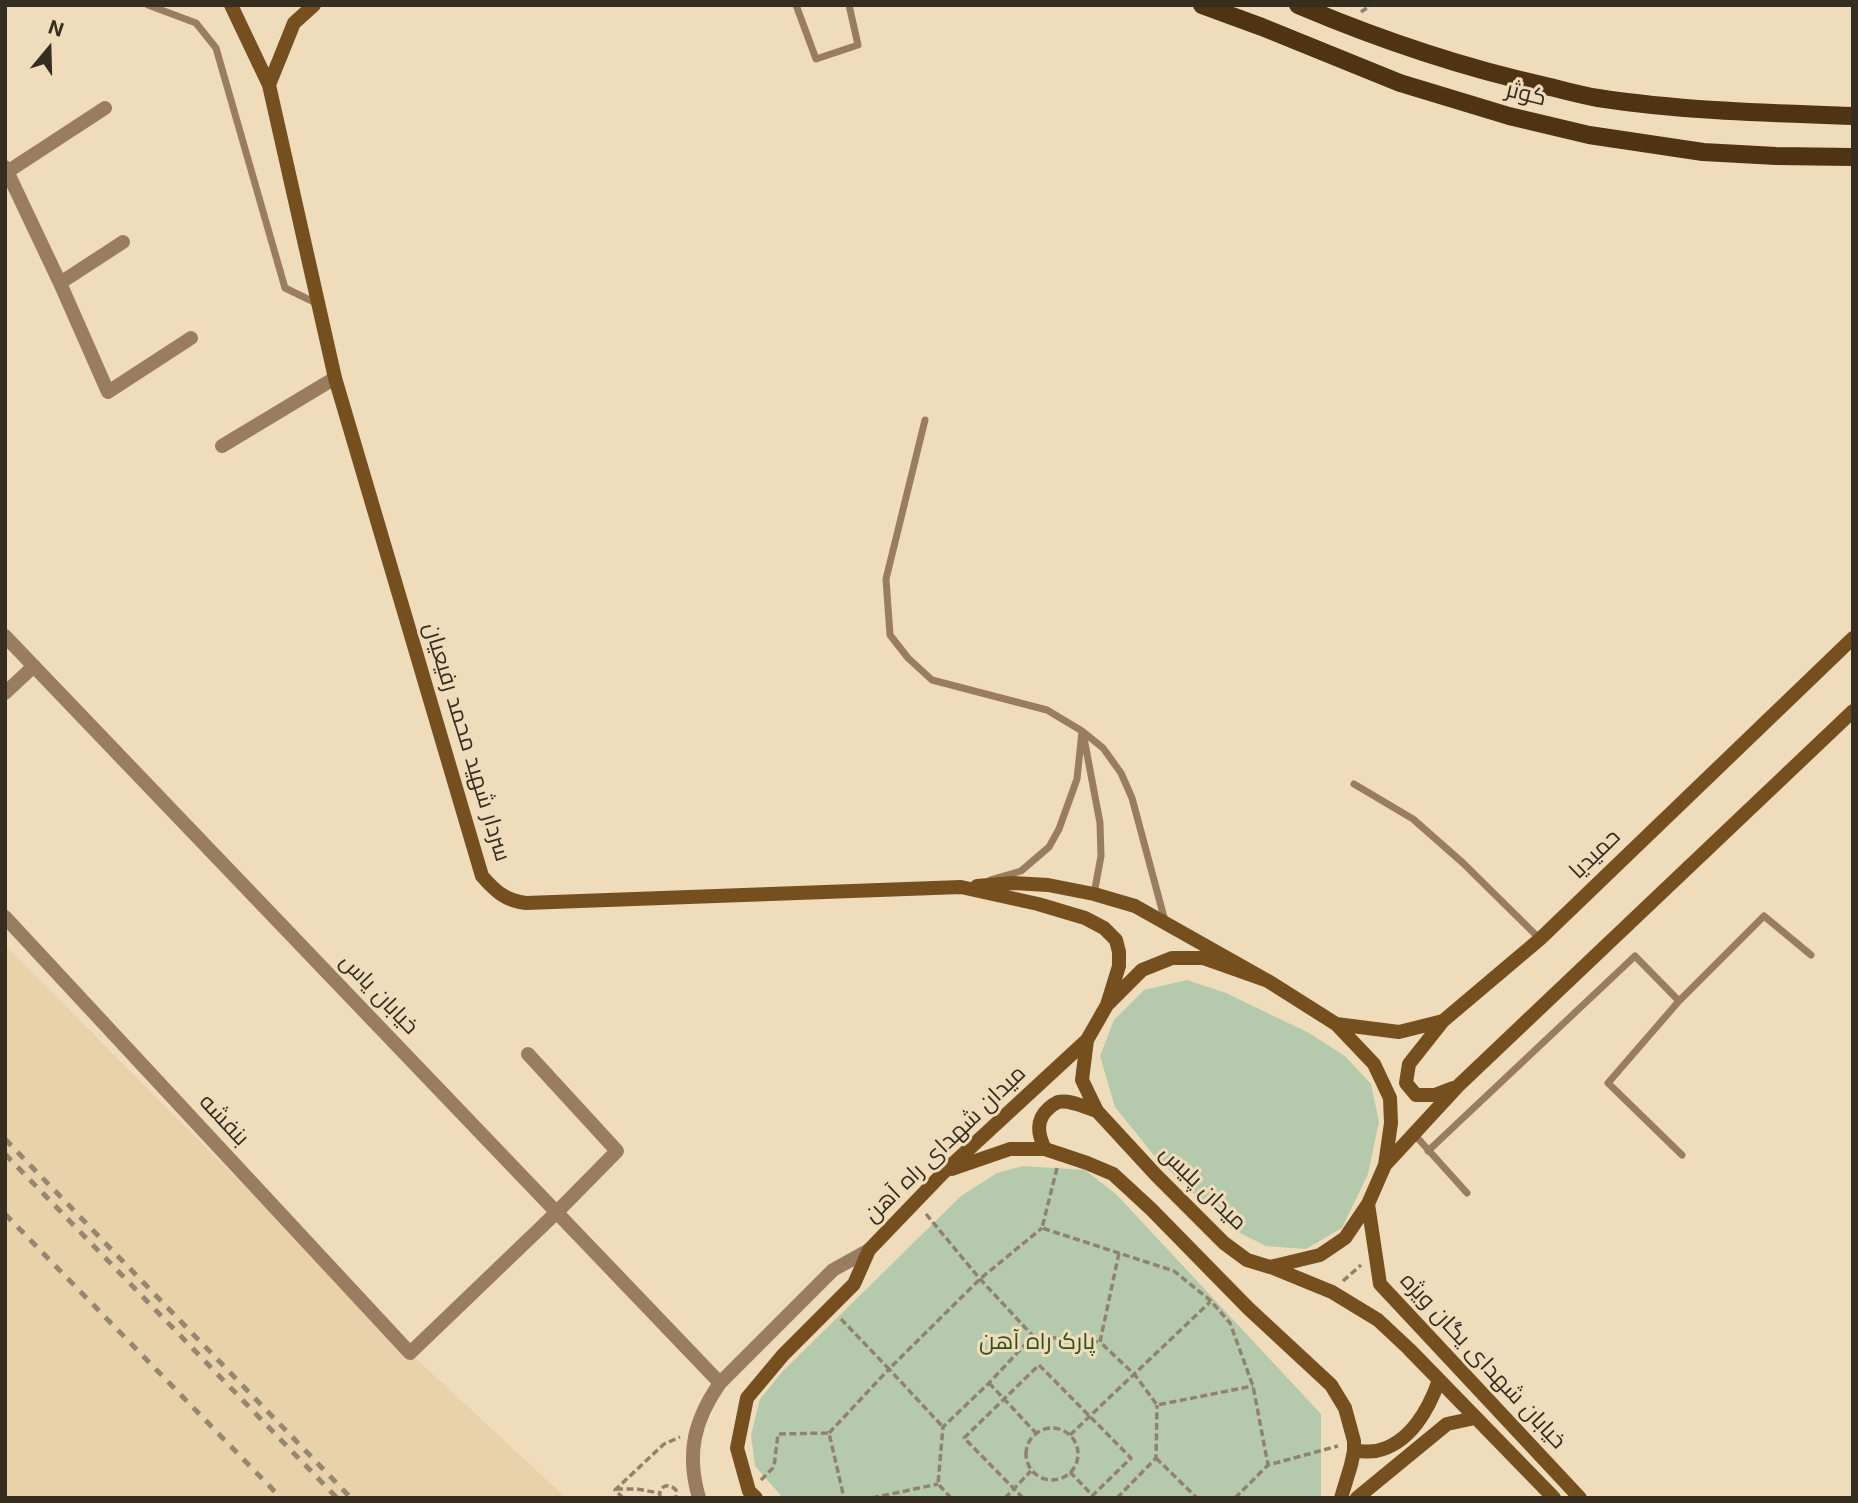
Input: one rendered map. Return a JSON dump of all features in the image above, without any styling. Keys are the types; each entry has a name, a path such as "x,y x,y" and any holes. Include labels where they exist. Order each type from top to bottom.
{"main road":[{"name":"سردار شهید محمد رفیعیان","path":"231,5 269,85 335,378 482,876 494,890 512,901 526,903 961,887 1038,904 1085,918 1104,928 1116,940 1119,951 1119,966 1107,1005"},
{"path":"269,85 294,23 314,5"},
{"name":"کوثر","path":"1202,5 1401,83 1562,129 1703,152 1853,157"},
{"name":"کوثر","path":"1298,5 1419,52 1517,80 1597,98 1716,111 1853,116"},
{"name":"حمیدیا","path":"1336,1024 1399,1032 1443,1021 1540,939 1853,638"},
{"path":"1385,1165 1458,1086 1853,711"},
{"path":"961,887 1013,883 1048,885 1135,906 1268,981"},
{"name":"میدان پلیس","path":"1172,958 1203,958 1268,981 1336,1024 1374,1064 1390,1098 1391,1123 1385,1165 1368,1204 1345,1238 1321,1255 1270,1267 1247,1260 1224,1243 1097,1111 1082,1080 1087,1040 1107,1005 1142,970 1172,958"},
{"path":"1443,1021 1409,1064 1406,1083 1416,1095 1435,1095 1458,1086"},
{"name":"میدان شهدای راه آهن","path":"752,1494 737,1448 747,1398 783,1355 854,1284 869,1250 944,1172 1087,1040"},
{"path":"1045,1149 1038,1131 1046,1110 1057,1102 1072,1103 1097,1111"},
{"path":"944,1172 1010,1149 1045,1149 1113,1174 1151,1209 1225,1286 1331,1385 1345,1408 1354,1446 1341,1498"},
{"name":"خیابان شهدای یگان ویژه","path":"1368,1204 1380,1284 1580,1498"},
{"name":"خیابان شهدای یگان ویژه","path":"1270,1267 1332,1292 1378,1320 1554,1498"},
{"path":"1354,1446 1375,1451 1391,1445 1405,1435 1417,1424 1430,1404 1439,1380"},
{"path":"1357,1498 1447,1424 1475,1418"}],"street":[{"path":"105,108 6,169 108,392 191,338"},
{"path":"60,284 123,242"},
{"path":"222,446 335,378"},
{"name":"خیابان یاس","path":"5,636 720,1383"},
{"path":"5,693 34,666"},
{"name":"بنفشه","path":"5,918 410,1353 557,1212"},
{"path":"528,1054 617,1151 557,1212"},
{"path":"699,1498 693,1463 695,1432 707,1402 720,1383 833,1270 869,1250"}],"lane":[{"path":"148,5 196,23 216,48 285,288 318,304"},
{"path":"796,5 816,59 858,45 849,5"},
{"path":"925,420 886,579 890,635 908,658 932,680 1047,710 1082,731 1103,748 1121,773 1132,798 1165,922"},
{"path":"961,887 1021,871 1049,847 1059,829 1077,779 1082,731"},
{"path":"1082,731 1100,823 1101,856 1094,894"},
{"path":"1354,784 1413,819 1463,863 1540,939"},
{"path":"1682,1155 1608,1083 1679,1002 1764,916 1811,955"},
{"path":"1428,1151 1635,956 1679,1002"},
{"path":"1413,1133 1467,1193"}],"path":[{"path":"752,1494 774,1467 778,1434 828,1433 980,1279 1042,1228 1060,1154"},
{"path":"916,1201 980,1279 1033,1336 1100,1342 1135,1375 1157,1405 1156,1458 1117,1498"},
{"path":"1042,1228 1174,1271 1210,1301 1230,1323 1254,1386 1268,1465"},
{"path":"1332,1292 1375,1252"},
{"path":"1100,1342 1119,1254"},
{"path":"1070,1436 1225,1286"},
{"path":"831,1308 943,1427"},
{"path":"951,1498 939,1483 943,1427 1033,1336"},
{"path":"1023,1498 964,1438 1039,1365 1131,1458 1092,1497 1070,1472"},
{"path":"989,1383 1036,1433"},
{"path":"1157,1405 1254,1386"},
{"path":"1055,1427 1067,1432 1076,1442 1078,1454 1075,1467 1066,1476 1054,1481 1042,1479 1031,1471 1026,1460 1026,1447 1036,1433 1055,1427"},
{"path":"615,1490 664,1444 695,1432"},
{"path":"828,1433 844,1498"},
{"path":"1235,1498 1268,1465 1354,1446"},
{"path":"1156,1458 1197,1498"},
{"path":"1004,1498 1031,1471"},
{"path":"872,1498 939,1483"},
{"path":"615,1490 636,1489 660,1495 662,1488 667,1485 676,1490 676,1498"},
{"path":"615,1490 623,1498"}],"shaded area":[{"path":"5,945 410,1353 566,1498 5,1498"}],"green space":[{"path":"1187,980 1226,993 1309,1033 1345,1056 1371,1084 1379,1122 1368,1174 1342,1228 1306,1249 1266,1246 1232,1229 1156,1158 1115,1107 1100,1056 1114,1020 1144,990"},
{"name":"پارک راه آهن","path":"1023,1166 1085,1170 1116,1194 1321,1414 1321,1498 783,1498 755,1466 751,1435 760,1399 783,1371 961,1196 997,1173"}],"railway":[{"path":"5,1139 351,1498"},
{"path":"5,1154 337,1498"},
{"path":"5,1214 281,1498"}]}
